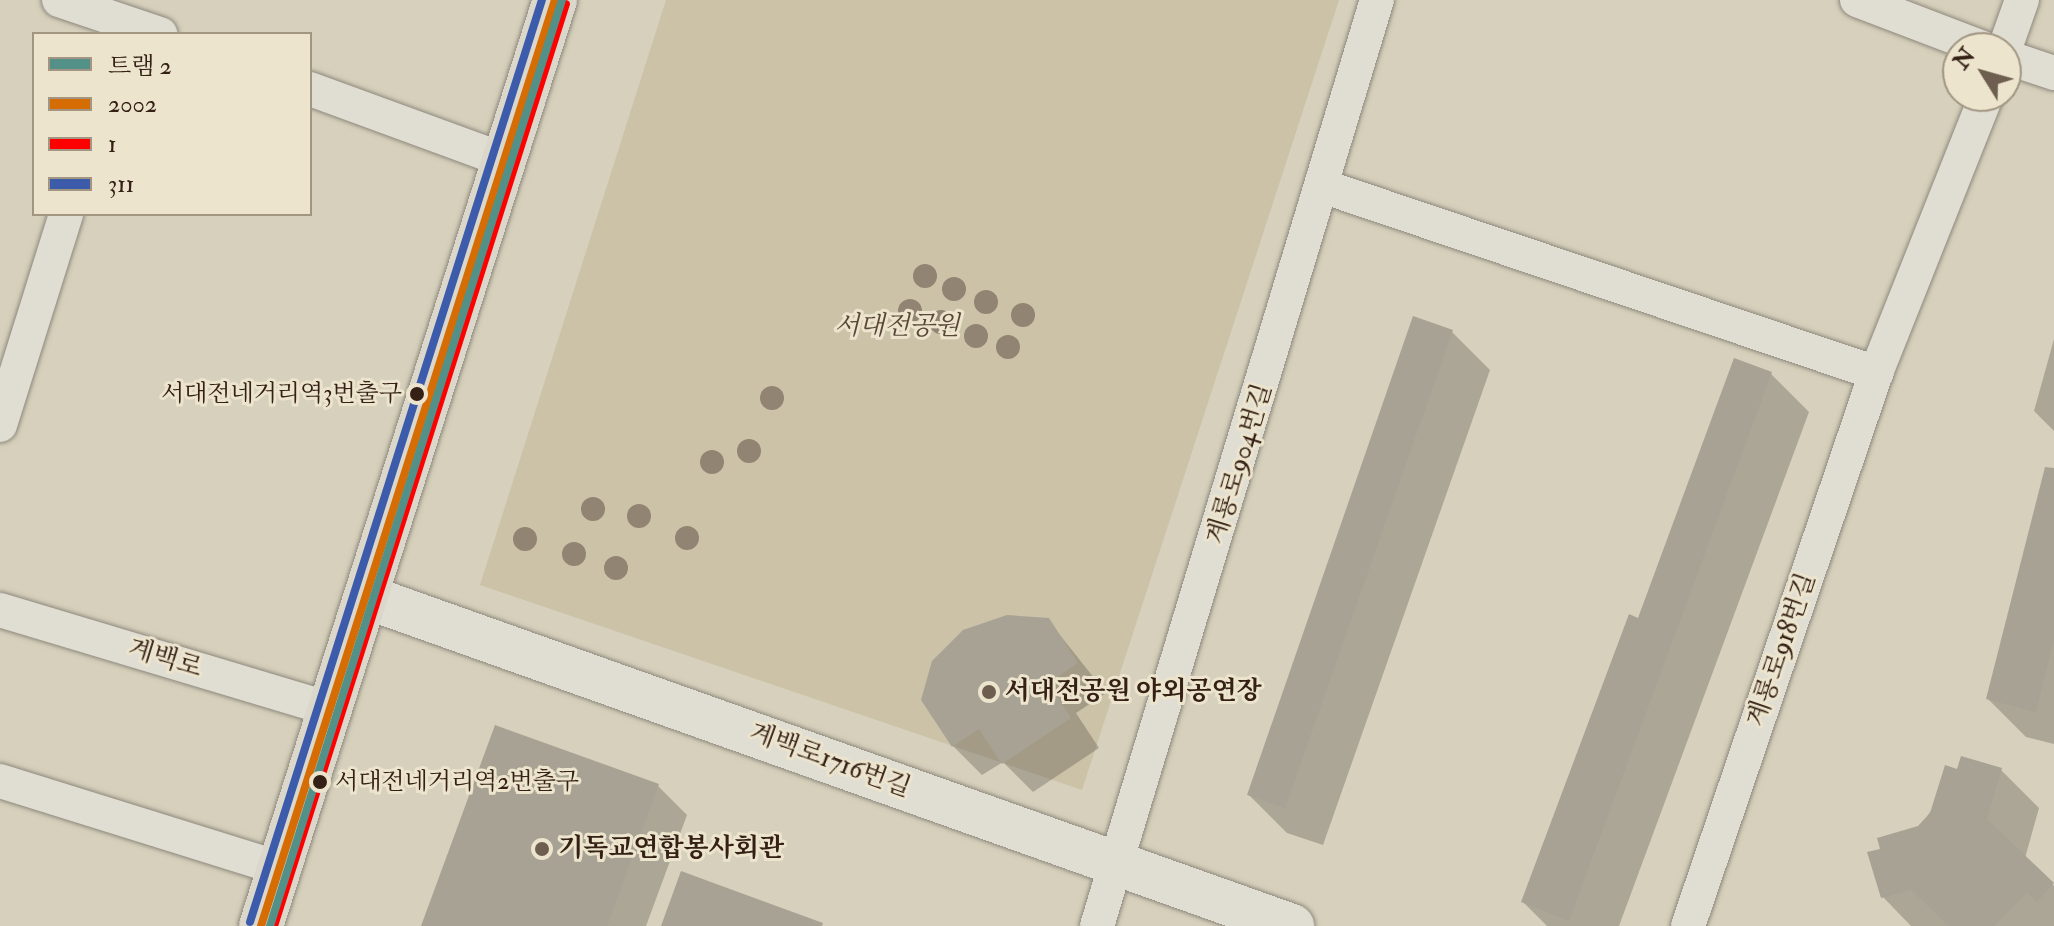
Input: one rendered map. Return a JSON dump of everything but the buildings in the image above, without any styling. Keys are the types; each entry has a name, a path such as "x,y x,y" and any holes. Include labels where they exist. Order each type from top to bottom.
{"main road":[{"path":"261,926 555,0"},
{"name":"계백로1716번길","path":"367,597 1292,926"}],"street":[{"path":"59,0 127,19 156,32"},
{"name":"계룡로904번길","path":"1097,926 1325,187 1377,0"},
{"path":"1857,0 1942,32"},
{"path":"2011,32 2022,0"},
{"path":"2022,62 2054,73"},
{"path":"312,90 504,160"},
{"name":"계룡로918번길","path":"1688,926 1876,373 1980,112"},
{"path":"1325,187 1876,373"},
{"path":"0,425 65,216"},
{"name":"계백로","path":"0,610 331,709"},
{"path":"0,781 280,868"}],"green space":[{"name":"서대전공원","path":"666,0 1339,0 1082,790 480,585"}],"tram line":[{"name":"2","path":"270,926 562,0"}],"transit line":[{"name":"311","path":"250,922 542,0"},
{"name":"2002","path":"261,926 555,0"},
{"name":"1","path":"274,926 566,4"}],"place":[{"name":"서대전네거리역3번출구","path":"417,394"},
{"name":"서대전공원 야외공연장","path":"989,692"},
{"name":"서대전네거리역2번출구","path":"320,782"},
{"name":"기독교연합봉사회관","path":"542,849"}]}
